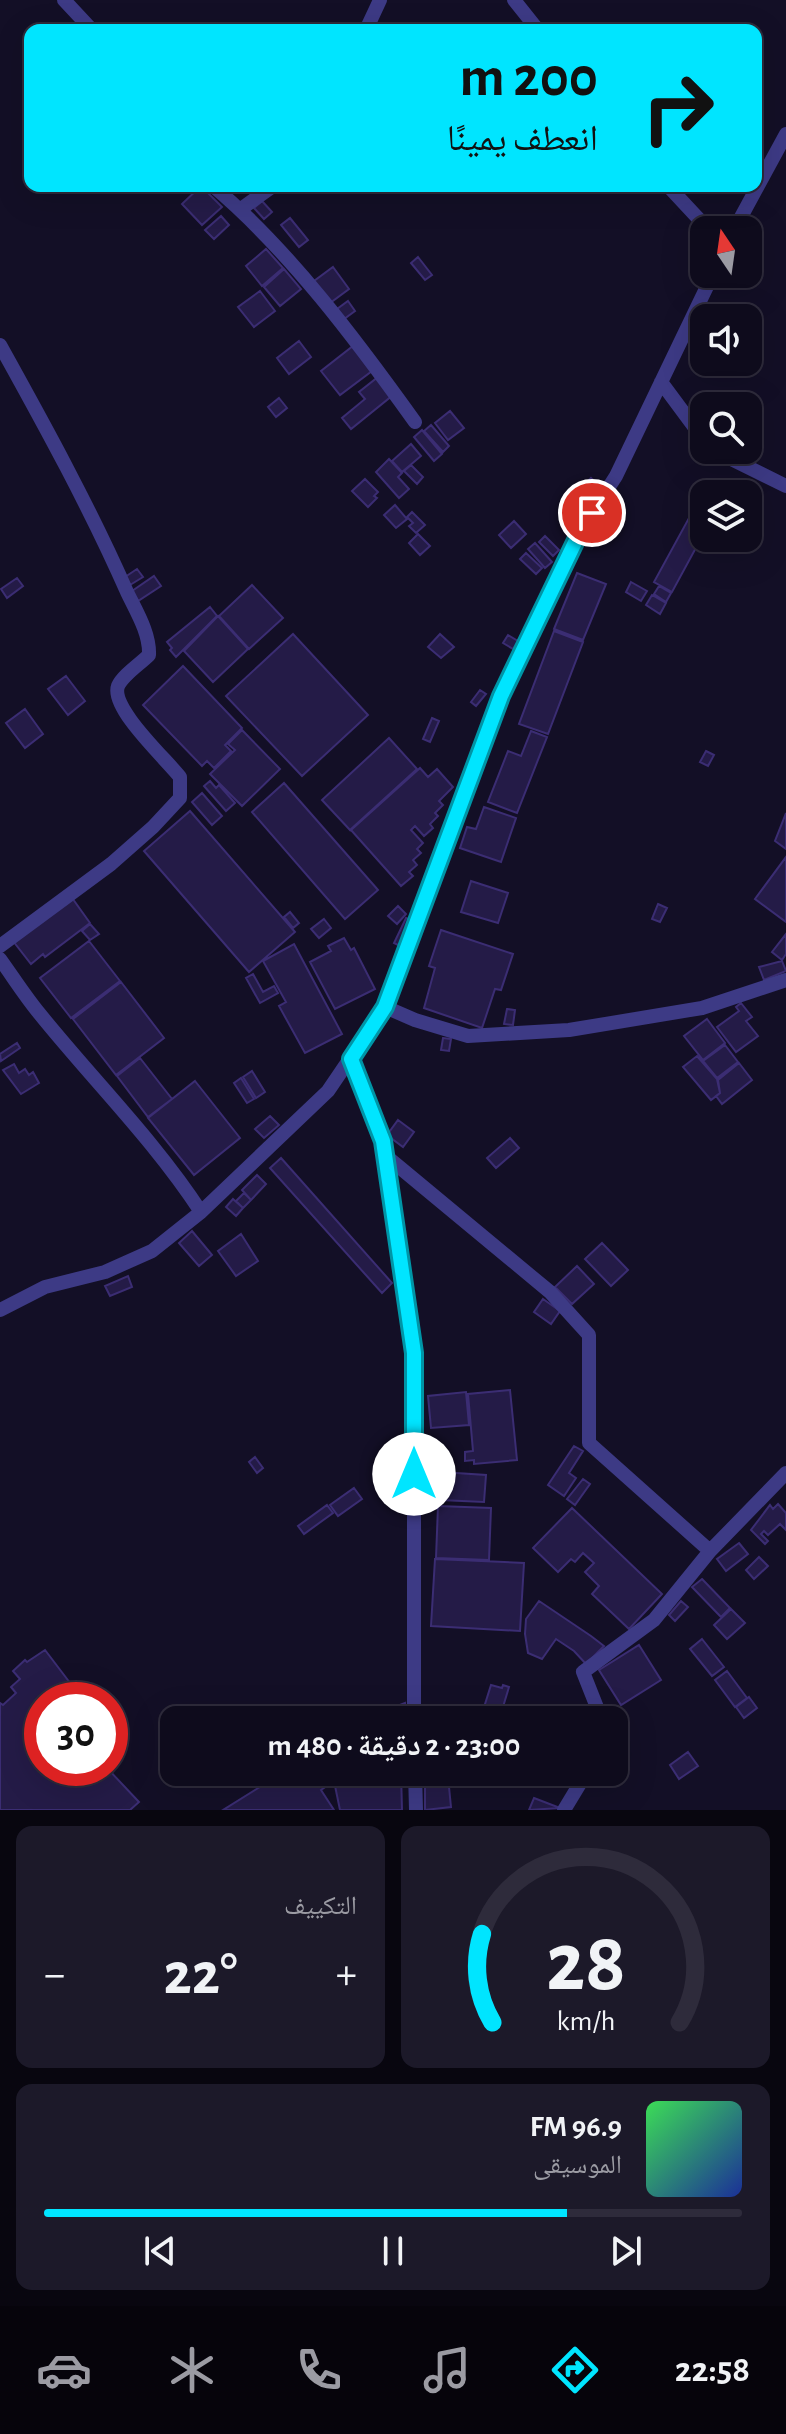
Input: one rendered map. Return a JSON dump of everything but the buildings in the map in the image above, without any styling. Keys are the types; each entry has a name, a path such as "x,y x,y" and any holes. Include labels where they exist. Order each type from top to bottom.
{"street":[{"path":"64,0 86,24"},
{"path":"369,24 380,0"},
{"path":"514,0 533,24"},
{"path":"762,178 786,134"},
{"path":"220,192 241,209 344,328 415,422"},
{"path":"241,209 265,192"},
{"path":"674,192 696,216"},
{"path":"742,216 755,192"},
{"path":"0,1310 45,1287 131,1262 152,1251 201,1212 328,1091 351,1059 385,1007 501,696 580,532 616,476 706,288"},
{"path":"0,345 108,549 141,622 149,644 149,655 117,687 117,697 127,716 180,777 181,789 175,806 111,864 0,946"},
{"path":"661,382 690,421"},
{"path":"741,464 786,486"},
{"path":"0,959 39,1013 130,1116 182,1182 201,1212"},
{"path":"385,1007 468,1036 555,1031 702,1008 786,980"},
{"path":"351,1059 383,1141 414,1353 414,1706"},
{"path":"386,1156 550,1292 589,1335 589,1443 710,1551"},
{"path":"596,1706 583,1672 654,1620 710,1551 786,1473"},
{"path":"415,1786 416,1810"},
{"path":"564,1810 579,1786"}],"route":[{"path":"414,1474 414,1353 383,1141 351,1059 385,1007 501,696 592,513"}]}
